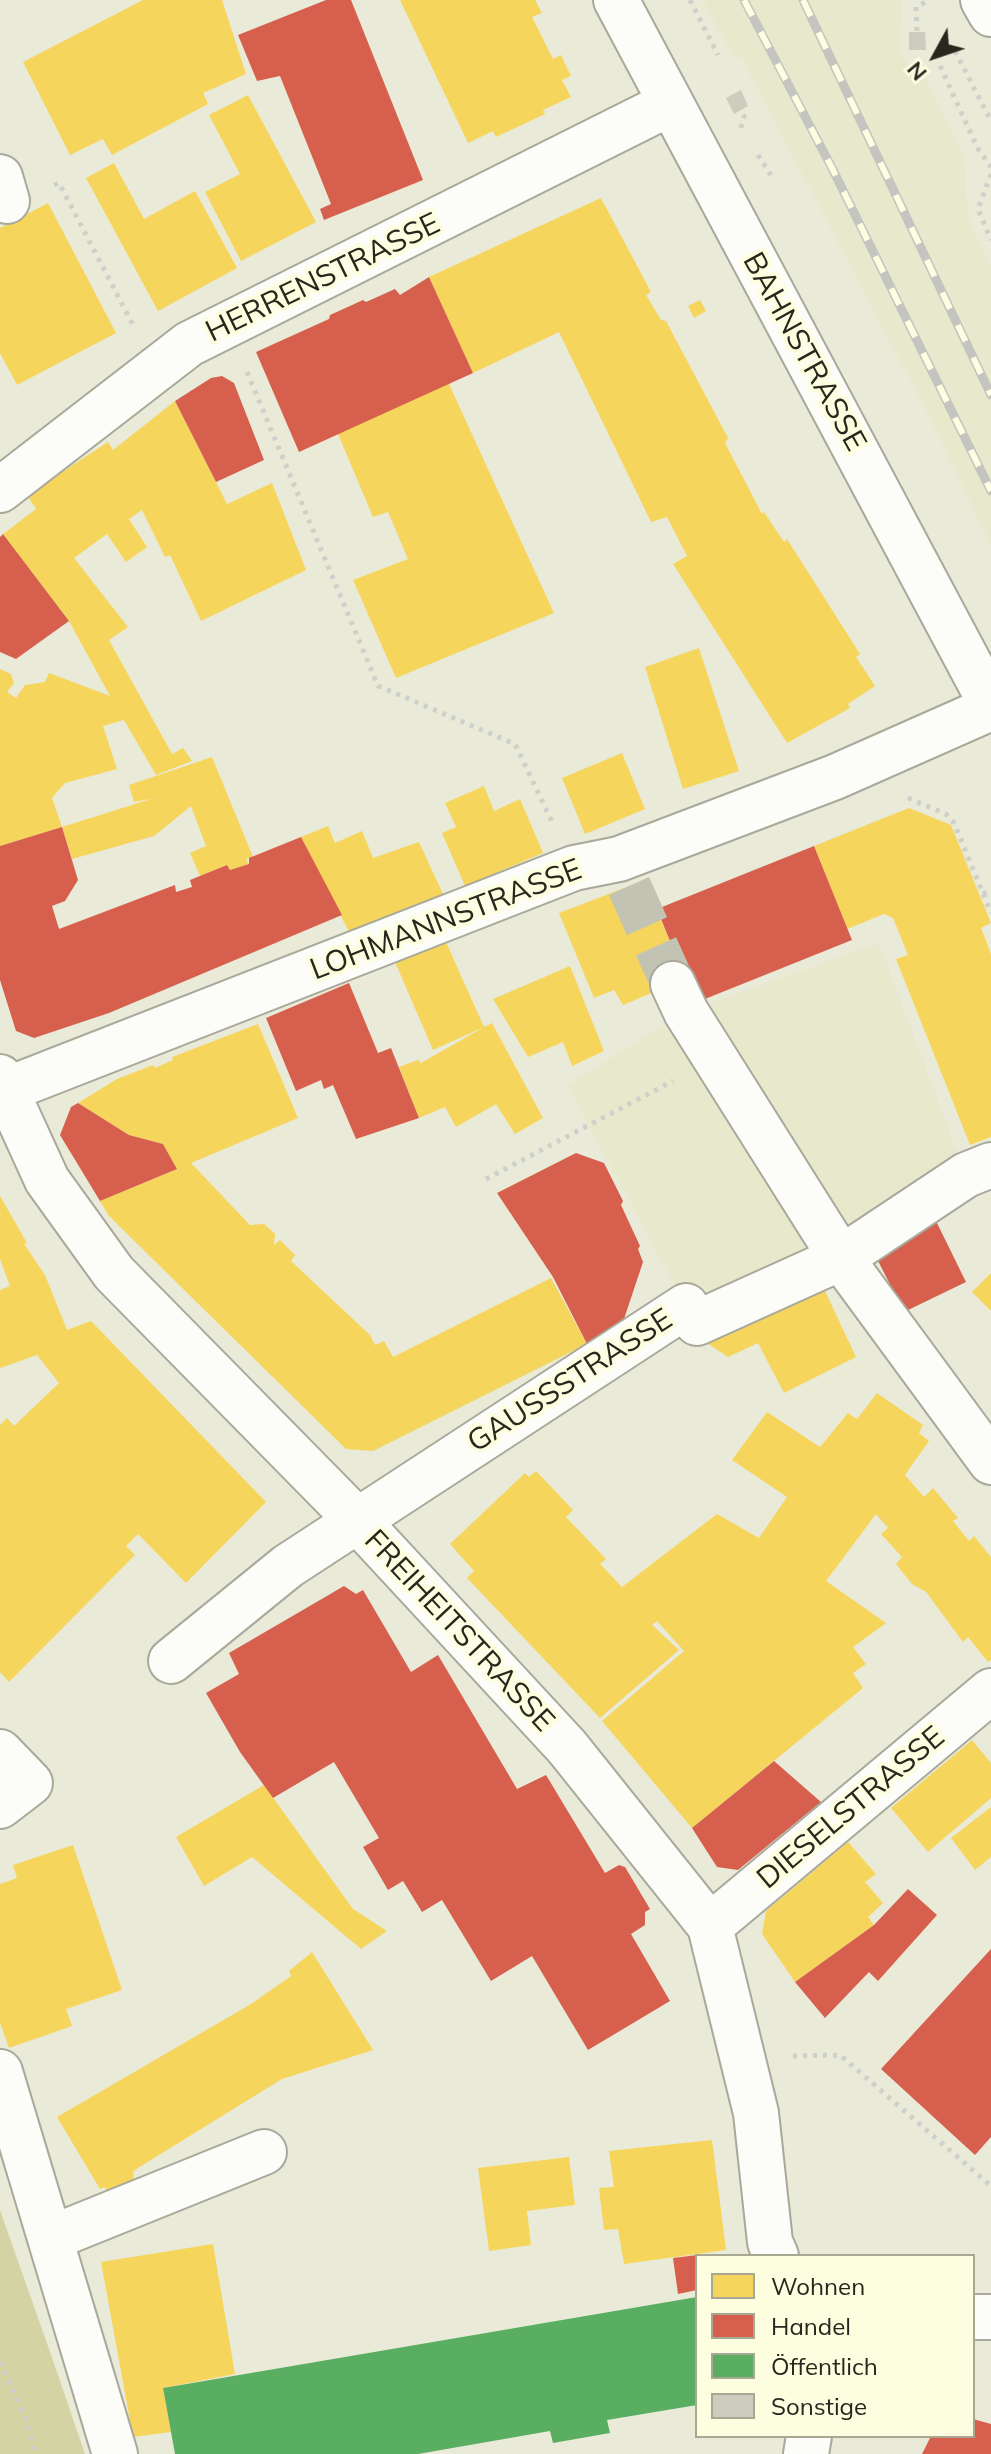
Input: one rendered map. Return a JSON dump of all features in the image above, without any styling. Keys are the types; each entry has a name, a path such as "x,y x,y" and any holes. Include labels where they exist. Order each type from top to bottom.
{"street":[{"name":"BAHNSTRASSE","path":"616,0 991,706"},
{"path":"983,0 991,14"},
{"name":"HERRENSTRASSE","path":"0,490 189,344 669,104"},
{"name":"LOHMANNSTRASSE","path":"3,1083 574,868 624,872 991,706"},
{"path":"673,984 716,1059 841,1258 991,1462"},
{"name":"FREIHEITSTRASSE","path":"3,1083 47,1180 114,1273 356,1519 567,1747 710,1926 756,2113 770,2242 775,2254"},
{"name":"GAUSSSTRASSE","path":"356,1519 686,1306 697,1323 841,1258 966,1175 991,1165"},
{"path":"171,1661 288,1566 356,1519"},
{"name":"DIESELSTRASSE","path":"710,1926 991,1691"},
{"path":"0,1752 30,1783 0,1806"},
{"path":"0,2072 115,2454"},
{"path":"51,2238 264,2152"}],"path":[{"path":"690,0 718,55"},
{"path":"917,31 916,7 930,0"},
{"path":"951,44 991,121"},
{"path":"940,66 978,149 991,167"},
{"path":"991,174 978,209 991,240"},
{"path":"4,189 59,183 156,369"},
{"path":"227,325 378,686 515,744 574,868"},
{"path":"888,754 910,802 946,814 954,823 991,913"},
{"path":"983,894 991,890"},
{"path":"486,1179 716,1059"},
{"path":"742,2056 840,2055 991,2186"},
{"path":"0,2362 25,2418 36,2454"}],"shaded area":[{"path":"703,0 902,0 900,48 913,76 926,78 964,157 968,217 991,266 991,544 918,395 741,57 733,57"},
{"path":"879,943 966,1175 686,1306 567,1085 686,1012"}],"green space":[{"path":"0,2210 57,2372 85,2454 0,2454"}],"building: Wohnen":[{"path":"143,0 222,0 246,74 203,93 208,104 112,155 103,139 70,155 23,62"},
{"path":"400,0 535,0 542,13 532,17 553,59 561,55 571,76 562,80 571,97 543,110 545,114 496,137 493,131 468,143"},
{"path":"248,95 316,222 241,261 205,192 240,174 209,115"},
{"path":"114,163 144,219 195,191 237,268 158,311 86,178"},
{"path":"601,198 651,292 646,295 661,320 666,321 728,438 725,443 762,514 764,512 784,542 787,539 860,654 856,657 875,686 848,704 850,708 787,743 673,564 687,556 667,517 651,522 559,332 473,373 429,277"},
{"path":"48,203 116,333 17,385 0,353 0,228"},
{"path":"700,300 706,311 694,318 688,306"},
{"path":"448,382 554,613 396,678 353,580 408,559 388,512 373,517 338,434"},
{"path":"175,401 227,504 272,483 306,570 201,621 170,555 165,557 142,510 129,519 147,547 126,562 107,534 74,558 128,627 109,640 172,754 183,748 192,761 156,775 124,720 103,726 117,769 65,783 52,798 62,827 0,846 0,669 11,674 14,683 7,692 16,698 25,685 45,682 49,673 110,696 69,621 3,534 36,509 27,495 108,442 113,450"},
{"path":"699,648 739,771 683,789 645,667"},
{"path":"622,753 645,809 585,834 562,778"},
{"path":"212,757 253,857 246,859 249,864 230,870 227,865 200,876 190,853 206,846 191,806 154,836 72,859 62,827 151,799 134,802 129,785"},
{"path":"484,786 494,811 520,799 543,853 465,886 442,833 456,827 445,803"},
{"path":"909,808 951,825 991,923 981,928 991,954 991,1137 970,1145 896,959 908,955 893,918 884,914 847,929 814,846"},
{"path":"328,826 335,843 362,831 373,858 419,842 443,894 349,932 301,837"},
{"path":"645,880 685,979 623,1005 614,990 594,998 559,913"},
{"path":"442,933 484,1027 433,1050 392,955"},
{"path":"570,966 604,1051 572,1066 563,1042 528,1057 493,999"},
{"path":"492,1023 543,1118 515,1134 496,1104 456,1127 445,1107 419,1118 399,1067 418,1060 421,1063"},
{"path":"258,1024 298,1118 191,1163 250,1225 264,1224 275,1234 274,1245 280,1240 295,1255 291,1261 370,1335 375,1345 384,1341 393,1357 551,1278 587,1344 373,1451 346,1449 109,1216 100,1201 177,1169 163,1144 129,1135 78,1103 117,1079 153,1065 155,1068 173,1060 172,1057"},
{"path":"0,1196 27,1243 24,1244 45,1275 67,1330 91,1321 266,1502 186,1583 138,1534 126,1546 135,1555 9,1682 0,1672 0,1425 7,1418 14,1426 59,1383 37,1355 0,1368 0,1290 10,1286 0,1259"},
{"path":"991,1273 991,1311 972,1292"},
{"path":"817,1274 856,1357 784,1393 758,1343 728,1357 695,1335"},
{"path":"877,1393 923,1425 919,1433 929,1441 905,1475 924,1497 933,1488 958,1518 953,1521 969,1541 974,1536 991,1557 991,1660 988,1662 968,1637 963,1642 926,1592 912,1584 896,1564 902,1557 881,1534 888,1528 876,1514 826,1581 886,1623 853,1647 866,1664 853,1673 863,1688 692,1828 602,1721 684,1651 657,1621 652,1625 679,1650 600,1718 467,1578 474,1571 450,1544 525,1473 529,1477 536,1471 573,1510 566,1517 606,1559 600,1564 622,1587 717,1514 759,1538 787,1497 732,1460 767,1412 820,1447 848,1413 857,1419"},
{"path":"972,1740 991,1763 991,1798 928,1852 891,1808"},
{"path":"264,1785 353,1909 387,1931 361,1949 252,1857 204,1886 176,1837"},
{"path":"991,1807 991,1857 975,1870 951,1838"},
{"path":"848,1842 876,1874 865,1882 883,1903 868,1917 874,1925 795,1982 762,1934 766,1911"},
{"path":"73,1845 122,1990 66,2009 72,2026 9,2048 0,2023 0,1884 17,1878 13,1865"},
{"path":"312,1952 373,2050 282,2079 133,2171 134,2182 109,2192 104,2187 100,2189 57,2117 251,2004 291,1976 289,1971"},
{"path":"712,2140 726,2250 624,2264 618,2229 604,2230 599,2188 614,2187 609,2151"},
{"path":"569,2157 575,2205 527,2211 531,2245 489,2251 478,2168"},
{"path":"213,2244 235,2374 163,2388 171,2432 133,2437 101,2262"}],"building: Handel":[{"path":"326,0 351,0 423,180 324,220 320,209 331,204 280,76 257,81 238,35"},
{"path":"429,277 473,373 299,452 256,352 363,300 366,302 395,289 400,295"},
{"path":"222,376 234,383 264,460 216,482 175,401 211,378"},
{"path":"3,534 69,621 16,659 0,652 0,537"},
{"path":"62,827 78,880 65,901 52,906 59,929 175,885 176,892 192,887 190,880 227,865 230,870 249,864 249,858 301,837 342,915 109,1013 34,1038 16,1031 0,980 0,846"},
{"path":"814,846 852,940 695,1003 657,909"},
{"path":"349,983 378,1053 391,1048 419,1118 356,1139 333,1085 324,1089 321,1080 296,1091 266,1018"},
{"path":"78,1103 129,1135 163,1144 177,1169 100,1201 60,1135 71,1107"},
{"path":"576,1153 604,1163 623,1201 621,1205 640,1246 638,1249 643,1262 621,1328 587,1344 553,1277 497,1193"},
{"path":"935,1219 966,1282 904,1312 873,1251"},
{"path":"344,1586 356,1594 363,1590 411,1672 438,1655 517,1789 546,1775 605,1873 619,1865 625,1867 650,1909 645,1912 645,1925 631,1934 670,2001 588,2050 532,1956 491,1981 442,1900 422,1912 403,1881 388,1890 363,1847 379,1838 334,1762 273,1798 240,1752 206,1693 239,1674 229,1653"},
{"path":"774,1761 821,1802 738,1870 717,1867 692,1828"},
{"path":"908,1889 937,1915 878,1981 869,1972 825,2018 795,1982 874,1925"},
{"path":"991,1949 991,2137 975,2155 881,2069"},
{"path":"695,2255 695,2290 678,2294 673,2258"},
{"path":"975,2420 991,2424 991,2454 922,2454 930,2438 975,2438"}],"building: Öffentlich":[{"path":"695,2297 695,2405 607,2420 610,2433 553,2443 550,2431 418,2454 175,2454 163,2388"}],"building: Sonstige":[{"path":"909,32 925,32 926,50 909,50"},
{"path":"741,90 748,106 734,114 726,98"}],"tunnel":[{"path":"629,886 673,984"}],"railway":[{"path":"744,0 833,170 991,491"},
{"path":"803,0 991,395"}]}
